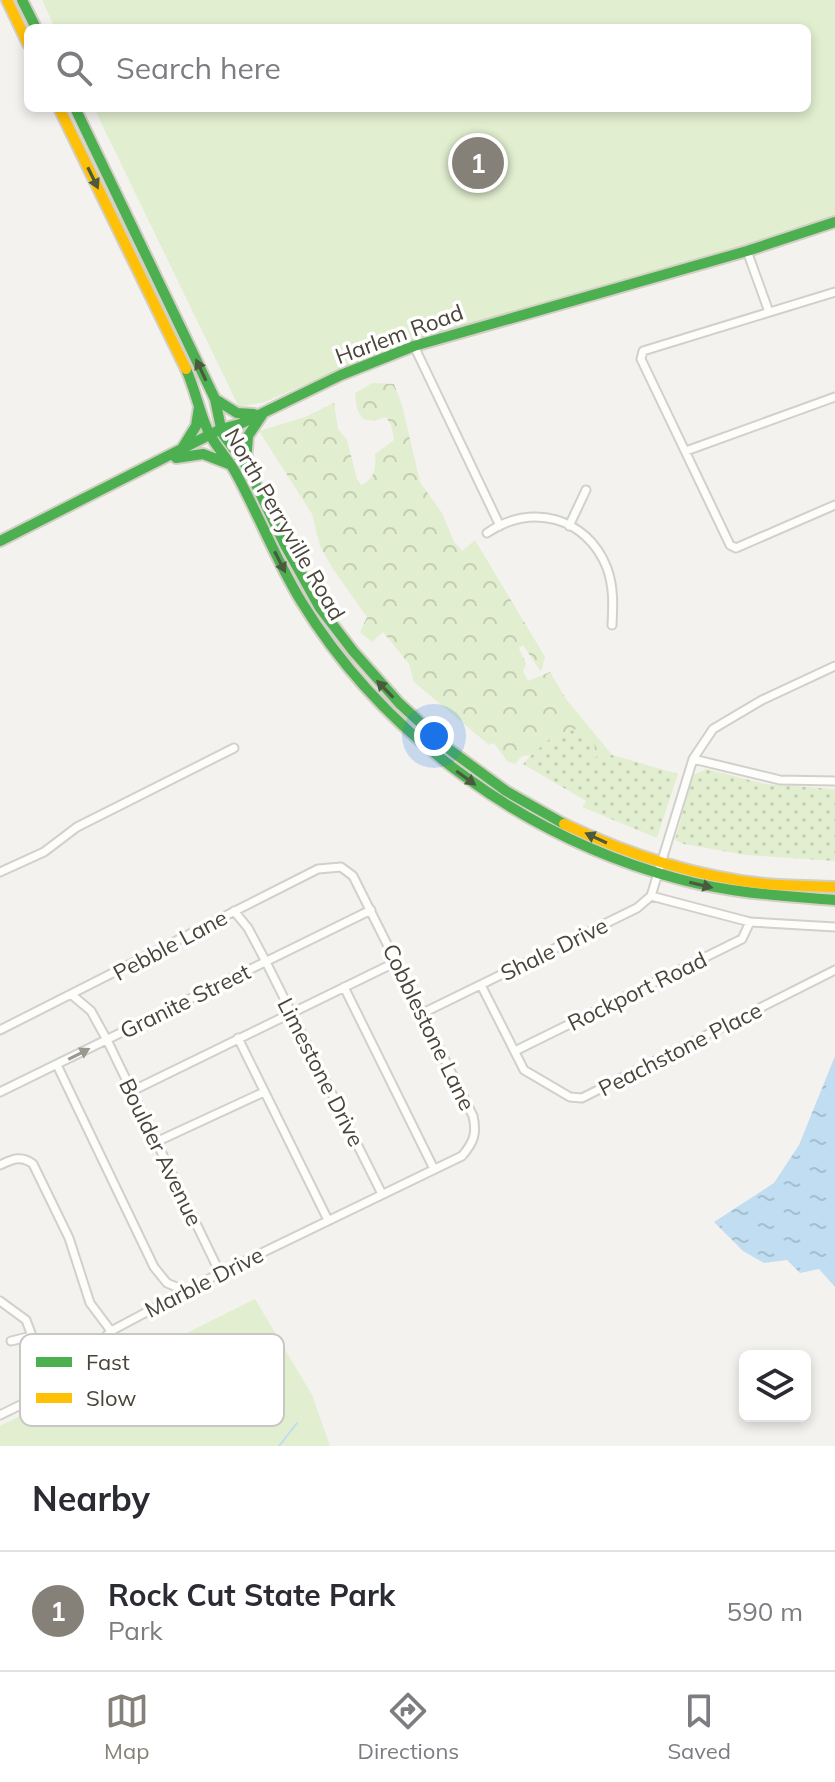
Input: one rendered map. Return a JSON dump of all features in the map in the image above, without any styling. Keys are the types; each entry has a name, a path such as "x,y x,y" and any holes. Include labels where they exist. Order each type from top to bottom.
{"main road":[{"path":"7,0 24,36"},
{"path":"22,0 34,24"},
{"name":"North Perryville Road","path":"61,112 196,390 210,434 235,470 279,561 309,613 353,674 407,730 455,771 520,814 562,837 736,892 786,899 835,900"},
{"name":"North Perryville Road","path":"77,112 215,399 221,429 246,464 290,556 321,610 373,676 424,730 478,772 536,810 658,869 811,888 835,887"},
{"name":"Harlem Road","path":"0,541 210,434 414,346 747,251 835,222"},
{"path":"162,461 181,450 196,426 199,404 196,390"},
{"path":"215,399 237,413 264,412"},
{"path":"246,464 248,436 264,412"},
{"path":"162,461 203,454 223,460 235,470"}],"street":[{"path":"747,251 769,312"},
{"path":"835,292 643,351 641,359 730,545 736,548 835,505"},
{"path":"414,346 500,526"},
{"path":"686,451 835,397"},
{"path":"569,526 586,490"},
{"path":"487,533 522,518 539,515 556,518 582,533 606,565 613,594 612,625"},
{"path":"835,666 762,700 713,729 693,759 651,896 750,922 835,927"},
{"path":"0,872 44,852 77,827 234,748"},
{"path":"693,759 780,780 835,781"},
{"name":"Cobblestone Lane","path":"341,867 353,876 371,910 473,1116 477,1130 472,1145 462,1156 382,1194"},
{"name":"Pebble Lane","path":"0,1030 318,869 341,867"},
{"name":"Shale Drive","path":"423,1013 637,908 651,896"},
{"name":"Granite Street","path":"0,1092 371,910"},
{"name":"Limestone Drive","path":"234,911 248,928 266,962 382,1194"},
{"name":"Rockport Road","path":"515,1051 742,939 750,922"},
{"path":"132,1091 396,962"},
{"name":"Peachstone Place","path":"481,985 524,1070 570,1097 582,1098 835,970"},
{"path":"344,987 434,1169"},
{"name":"Boulder Avenue","path":"72,995 91,1011 107,1040 220,1273"},
{"path":"238,1038 328,1220"},
{"path":"57,1065 154,1267 167,1283 186,1291"},
{"path":"156,1142 264,1092"},
{"path":"0,1165 14,1158 24,1158 33,1164 69,1238 90,1303 111,1331"},
{"name":"Marble Drive","path":"108,1334 220,1273 382,1194"},
{"path":"0,1301 26,1320 31,1334"},
{"path":"11,1341 20,1339"},
{"name":"Marble Drive","path":"0,1415 20,1405"}],"green space":[{"path":"42,0 835,0 835,218 381,351 265,402 239,407 96,112 811,112 811,24 53,24"},
{"path":"372,383 394,384 420,482 442,513 454,542 462,551 475,540 545,657 541,672 523,645 519,648 526,664 523,671 528,681 550,672 566,699 612,755 604,754 590,759 595,746 579,728 552,737 532,755 522,756 515,764 507,761 494,743 489,745 414,682 409,664 383,632 372,642 360,632 367,617 333,569 320,546 312,514 259,431 305,417 334,403 338,429 347,440 361,485 374,472 375,454 394,440 386,417 374,421 363,419 357,409 355,393"},
{"path":"580,728 595,746 591,758 612,755 678,774 657,838 582,807 586,801 523,764 551,734"},
{"path":"706,769 765,784 835,789 835,861 746,855 675,840 693,775"},
{"path":"255,1299 276,1334 185,1334"},
{"path":"284,1348 312,1395 330,1446 0,1446 0,1426 20,1416 20,1426 284,1426"}],"water":[{"path":"835,1056 835,1287 819,1269 800,1273 787,1260 764,1263 743,1251 714,1222 774,1183 799,1145"}],"waterway":[{"path":"279,1446 297,1423"}],"traffic: fast":[{"path":"22,0 34,24"},
{"path":"77,112 215,399 222,433 248,468 320,608 399,703 450,750 506,791 564,824"},
{"path":"0,541 221,429 240,424 341,375 414,346 747,251 835,222"},
{"path":"186,369 208,431 235,471 301,601 335,650 374,696 417,738 464,776 514,809 622,861 718,888 835,900"},
{"path":"215,399 237,413 254,414"},
{"path":"183,447 196,426 199,407"},
{"path":"246,462 248,436 262,415"},
{"path":"176,458 203,454 229,464"}],"traffic: slow":[{"path":"7,0 24,36"},
{"path":"61,112 186,369"},
{"path":"564,824 612,845 688,870 740,881 835,887"}],"place":[{"name":"Rock Cut State Park","path":"478,163"}]}
